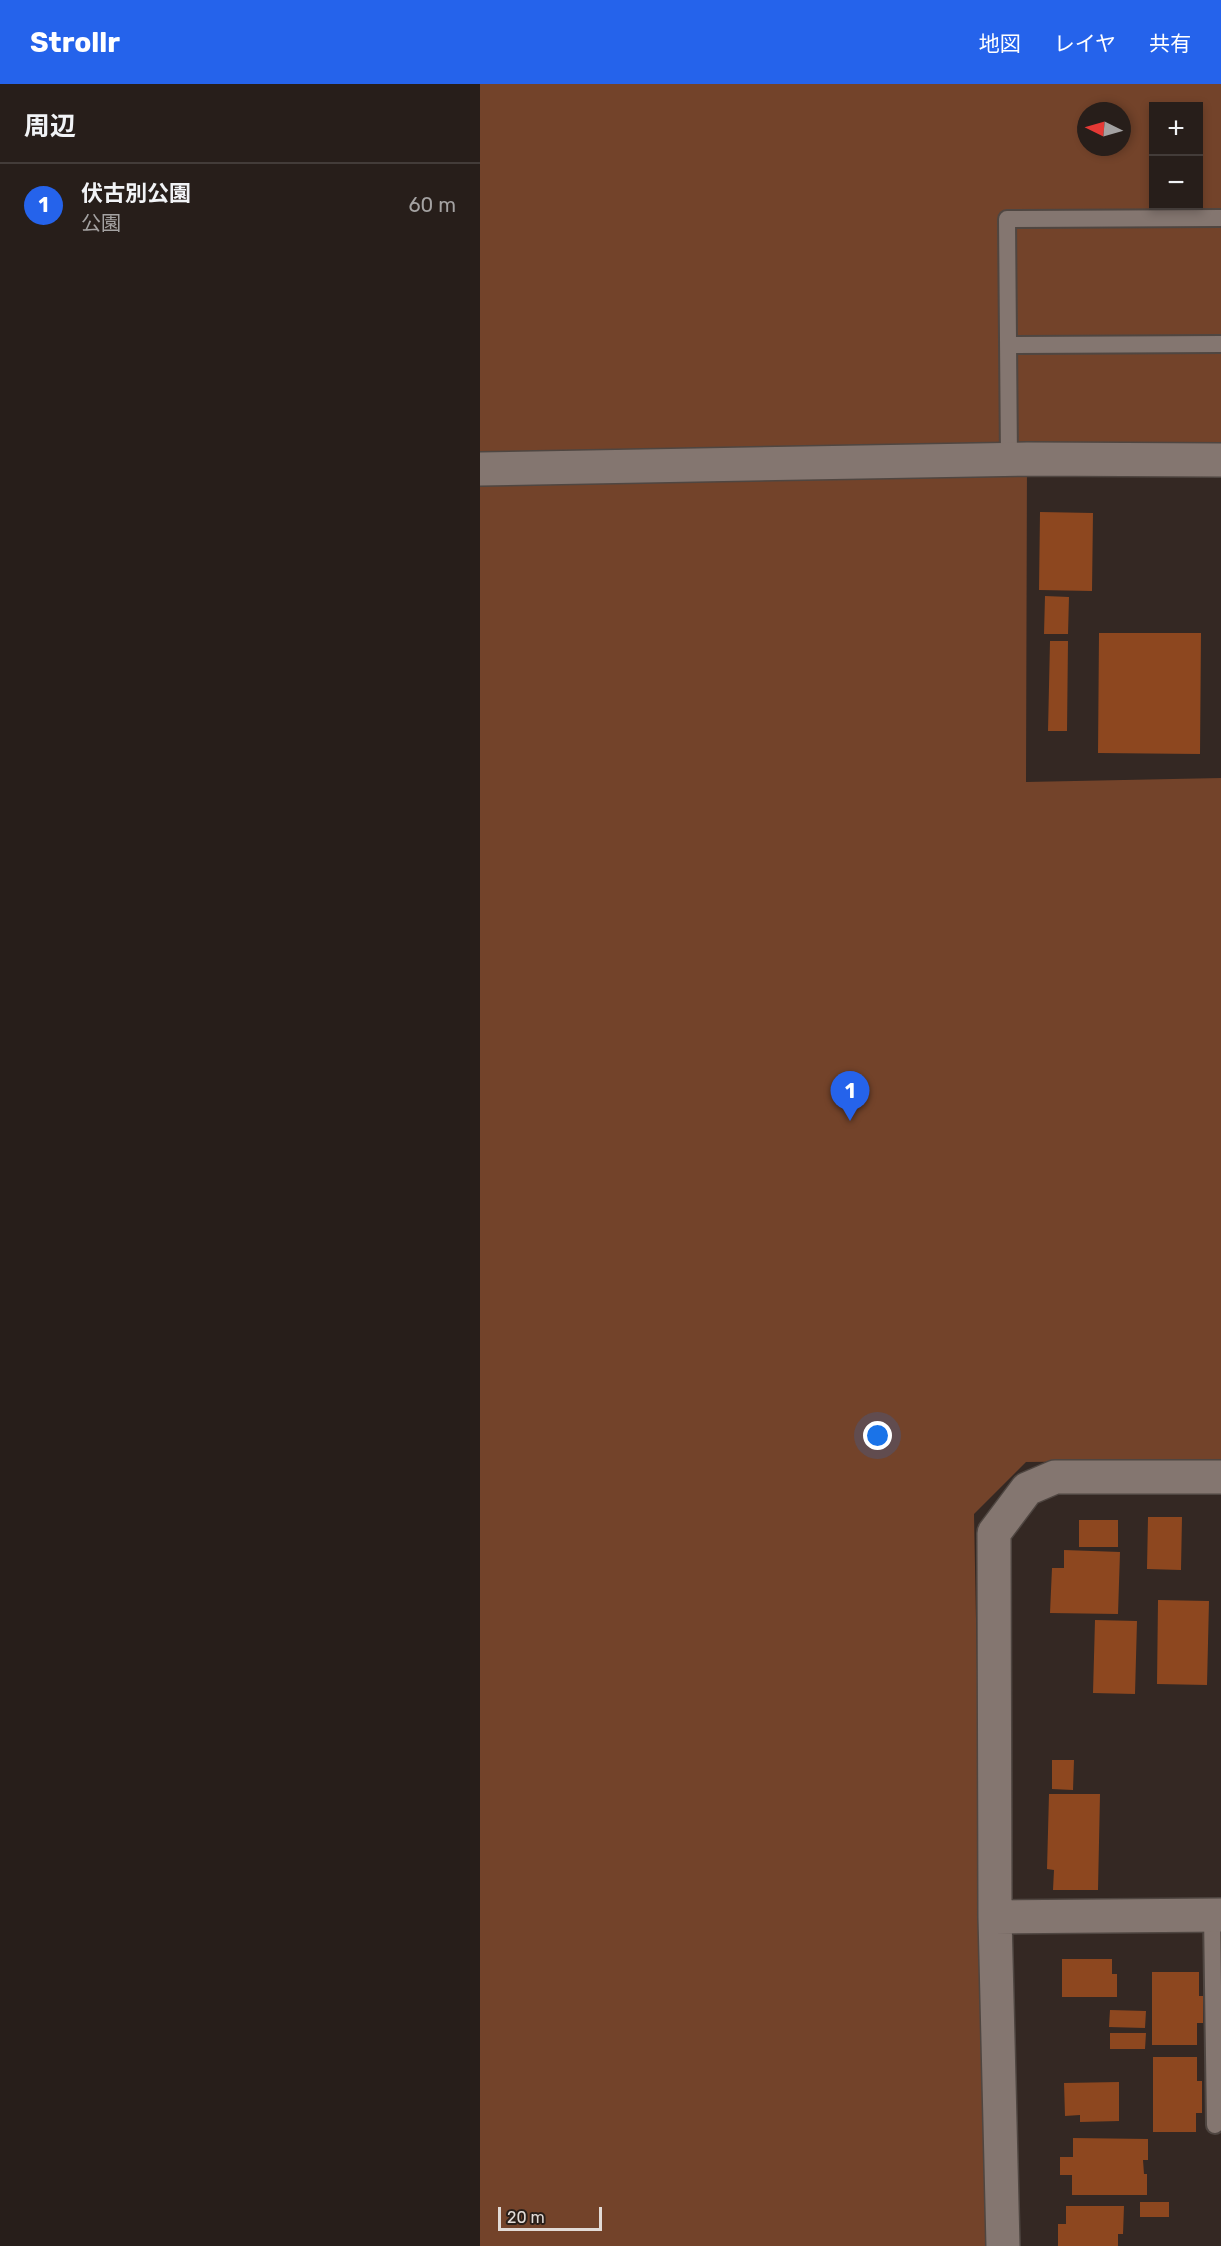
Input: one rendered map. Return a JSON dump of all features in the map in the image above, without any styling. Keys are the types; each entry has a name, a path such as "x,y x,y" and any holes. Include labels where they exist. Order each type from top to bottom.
{"street":[{"path":"480,469 1009,459 1221,460"},
{"path":"1003,2246 995,1917 994,1533 1027,1490 1055,1477 1221,1477"},
{"path":"995,1917 1216,1915"}],"lane":[{"path":"1009,459 1007,219 1221,218"},
{"path":"1008,345 1221,344"},
{"path":"1215,2125 1216,1915"}],"shaded area":[{"path":"480,84 1221,84 1221,460 1027,459 1026,782 1221,778 1221,1460 1026,1462 974,1514 988,2246 480,2246"}],"building":[{"path":"1040,512 1093,513 1092,591 1039,590"},
{"path":"1045,596 1069,597 1068,634 1044,634"},
{"path":"1099,633 1201,633 1200,754 1098,753"},
{"path":"1050,641 1068,641 1067,731 1048,731"},
{"path":"1148,1517 1182,1517 1181,1570 1147,1569"},
{"path":"1079,1520 1118,1520 1118,1547 1079,1547"},
{"path":"1064,1550 1120,1552 1118,1614 1050,1613 1052,1568 1064,1568"},
{"path":"1158,1600 1209,1601 1207,1685 1157,1684"},
{"path":"1095,1620 1137,1621 1135,1694 1093,1693"},
{"path":"1052,1760 1074,1760 1073,1790 1052,1789"},
{"path":"1049,1794 1100,1794 1098,1890 1053,1890 1054,1870 1047,1869"},
{"path":"1062,1959 1112,1959 1112,1974 1117,1974 1117,1997 1062,1997"},
{"path":"1152,1972 1199,1972 1199,1996 1203,1996 1203,2023 1197,2023 1197,2045 1152,2045"},
{"path":"1110,2010 1146,2011 1145,2028 1109,2027"},
{"path":"1110,2033 1146,2033 1145,2049 1110,2049"},
{"path":"1153,2057 1197,2057 1197,2081 1202,2081 1202,2113 1196,2113 1196,2132 1153,2132"},
{"path":"1119,2082 1119,2121 1080,2122 1080,2115 1065,2116 1064,2083"},
{"path":"1073,2138 1148,2139 1148,2160 1143,2160 1144,2174 1147,2174 1147,2195 1072,2195 1072,2175 1060,2175 1060,2157 1073,2157"},
{"path":"1140,2202 1169,2202 1169,2217 1140,2217"},
{"path":"1066,2206 1124,2206 1123,2234 1118,2234 1118,2246 1058,2246 1058,2224 1066,2224"}],"place":[{"name":"伏古別公園","path":"850,1121"}]}
